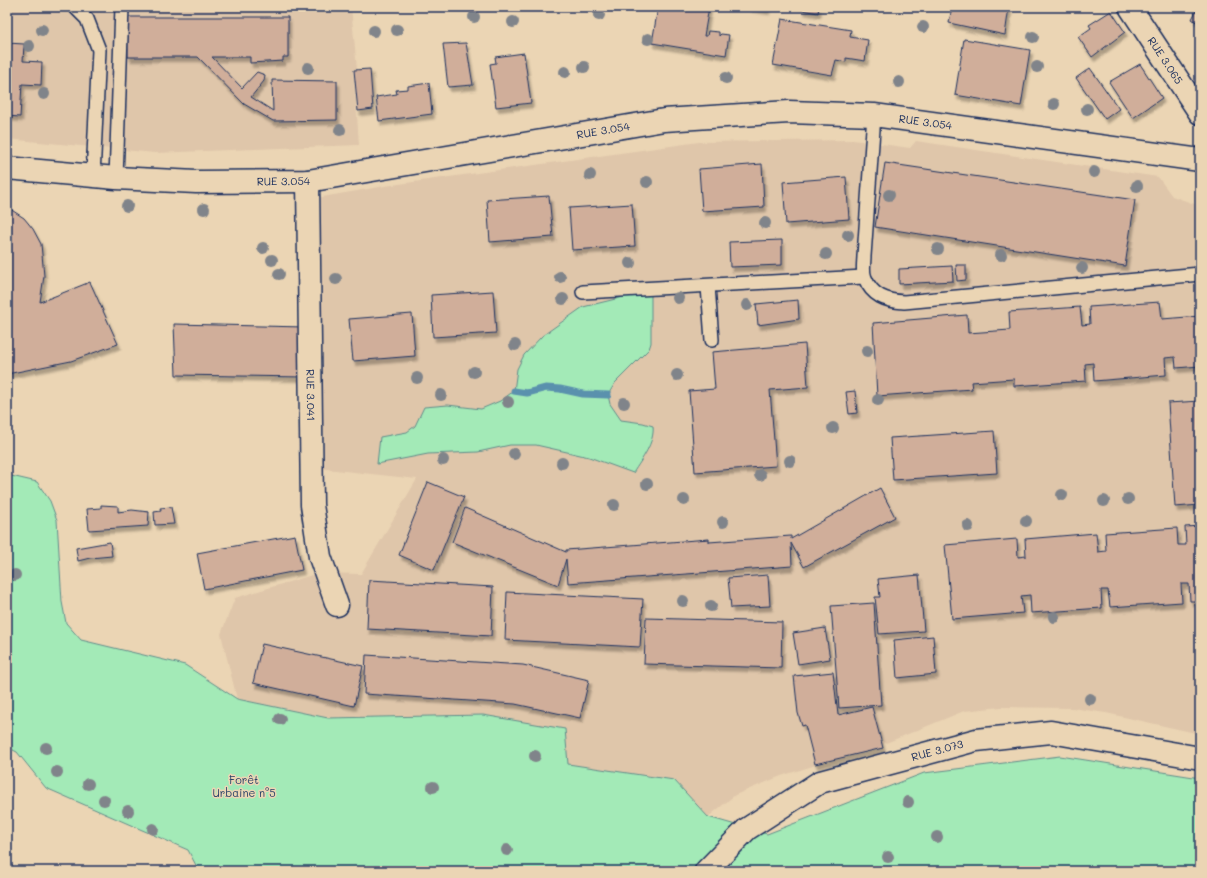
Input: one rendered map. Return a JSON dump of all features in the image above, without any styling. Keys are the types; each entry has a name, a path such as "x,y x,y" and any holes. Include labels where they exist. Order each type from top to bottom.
{"street":[{"name":"RUE 3.065","path":"1130,7 1200,113"},
{"name":"RUE 3.054","path":"7,168 116,178 196,182 308,181 664,120 789,112 874,115 1200,160"},
{"name":"RUE 3.041","path":"308,181 312,505 320,557 326,579 337,605"},
{"name":"RUE 3.073","path":"706,871 747,828 820,782 976,740 1051,732 1200,758"}],"lane":[{"path":"75,7 87,19 99,50 93,176"},
{"path":"116,178 122,7"},
{"path":"874,115 864,256 864,277 878,296 891,301 904,302 1200,274"},
{"path":"584,292 864,277"},
{"path":"708,286 712,340"}],"shaded area":[{"path":"7,7 351,7 357,69 354,70 359,145 155,153 7,139"},
{"path":"853,140 910,148 916,141 1158,177 1172,196 1200,206 1200,734 1106,713 1072,708 1001,707 964,711 886,743 781,776 735,795 708,817 674,780 568,764 483,715 328,718 237,699 221,634 235,598 319,573 361,574 417,479 317,468 311,199 385,186 699,142"}],"green space":[{"path":"644,292 651,293 651,343 649,349 615,383 608,395 610,404 621,420 653,426 650,444 633,473 589,457 536,445 510,445 478,452 428,454 377,464 380,437 407,432 415,426 424,407 448,405 481,409 500,401 514,391 517,369 524,355 542,336 583,307"},
{"name":"Forêt Urbaine n°5","path":"7,475 37,482 50,501 57,520 62,602 66,623 81,640 185,665 237,699 328,718 483,715 565,729 568,764 674,780 708,817 767,834 924,773 1060,756 1200,778 1200,871 199,871 188,850 46,788 17,752 7,747"}],"building":[{"path":"658,7 709,7 704,36 707,36 708,31 719,32 719,36 721,34 729,35 726,55 652,43"},
{"path":"749,7 767,7 767,10"},
{"path":"803,7 819,7 818,13 802,10"},
{"path":"952,7 1009,7 1005,35 949,23"},
{"path":"1198,7 1200,7 1200,43 1198,42 1199,24 1192,19"},
{"path":"1111,11 1125,32 1092,57 1078,37 1091,28 1089,25"},
{"path":"127,17 288,17 288,57 283,57 283,61 250,63 250,57 212,57 242,88 257,72 265,75 264,81 251,97 273,111 272,80 337,81 337,120 273,121 244,104 198,57 128,57"},
{"path":"782,19 851,30 850,37 868,40 865,61 846,58 846,62 836,60 832,75 773,65"},
{"path":"964,39 1030,50 1021,106 955,95"},
{"path":"7,43 24,44 23,61 42,62 41,85 22,84 20,117 7,116"},
{"path":"466,43 473,85 448,87 443,44"},
{"path":"524,53 531,103 496,107 490,64 496,63 495,57"},
{"path":"1140,64 1162,98 1133,118 1109,82"},
{"path":"1090,68 1119,109 1105,119 1076,78"},
{"path":"370,69 373,109 358,111 354,70"},
{"path":"429,83 432,114 379,121 376,97 397,94 396,90 408,89 408,86"},
{"path":"885,163 1135,200 1125,266 875,227"},
{"path":"762,164 764,207 702,211 699,169"},
{"path":"846,177 849,219 786,224 783,182"},
{"path":"549,196 553,237 490,242 487,200"},
{"path":"632,204 635,246 572,250 569,208"},
{"path":"7,207 24,218 33,229 41,244 44,276 40,302 90,282 118,344 71,361 7,374"},
{"path":"782,240 782,265 730,267 729,242"},
{"path":"956,265 966,265 966,280 957,281"},
{"path":"952,266 953,281 899,284 899,269"},
{"path":"493,291 496,333 433,337 431,295"},
{"path":"798,300 799,319 758,325 756,304"},
{"path":"1160,302 1162,319 1200,316 1200,366 1176,368 1175,357 1165,358 1166,375 1094,381 1093,363 1085,364 1086,381 1014,386 1014,379 971,382 972,389 877,396 873,323 967,315 968,333 1010,330 1009,312 1080,307 1082,325 1090,324 1089,307"},
{"path":"412,314 415,356 353,361 349,319"},
{"path":"174,324 304,327 303,377 176,375"},
{"path":"805,344 808,387 770,390 776,466 695,472 689,391 715,389 712,352"},
{"path":"855,391 857,413 849,414 846,392"},
{"path":"1200,401 1200,505 1175,507 1168,403"},
{"path":"994,431 997,473 893,480 890,438"},
{"path":"428,482 464,497 434,570 399,555"},
{"path":"880,488 895,517 804,567 791,543 792,566 568,583 566,559 558,585 452,542 465,508 566,552 566,550 709,539 709,542 791,536 791,539"},
{"path":"101,505 118,506 118,512 132,510 149,512 148,526 89,530 87,509 101,508"},
{"path":"171,507 174,524 155,525 154,512 161,511 160,508"},
{"path":"1200,526 1200,601 1190,601 1189,584 1181,584 1182,602 1110,607 1108,590 1101,590 1102,608 1031,613 1030,595 1021,596 1023,613 952,619 945,545 1017,539 1018,557 1026,556 1025,539 1096,533 1098,552 1106,551 1105,533 1177,528 1178,545 1186,545 1185,527"},
{"path":"295,535 302,570 204,589 197,553"},
{"path":"110,542 112,556 90,558 78,561 76,548"},
{"path":"768,575 770,606 731,608 728,578"},
{"path":"919,575 924,631 879,634 875,597 880,597 878,579"},
{"path":"369,580 493,587 491,636 367,629"},
{"path":"507,592 643,599 640,647 505,640"},
{"path":"874,603 881,705 839,708 831,606"},
{"path":"646,618 782,622 781,668 644,664"},
{"path":"825,628 830,659 798,664 793,633"},
{"path":"933,636 936,674 897,678 894,640"},
{"path":"262,644 363,666 354,706 253,683"},
{"path":"366,655 523,665 589,680 580,718 515,704 364,694"},
{"path":"833,672 838,715 872,707 883,748 815,764 805,725 802,726 798,713 794,676"}],"waterway":[{"path":"514,391 527,393 546,388 560,389 583,394 608,395"}]}
